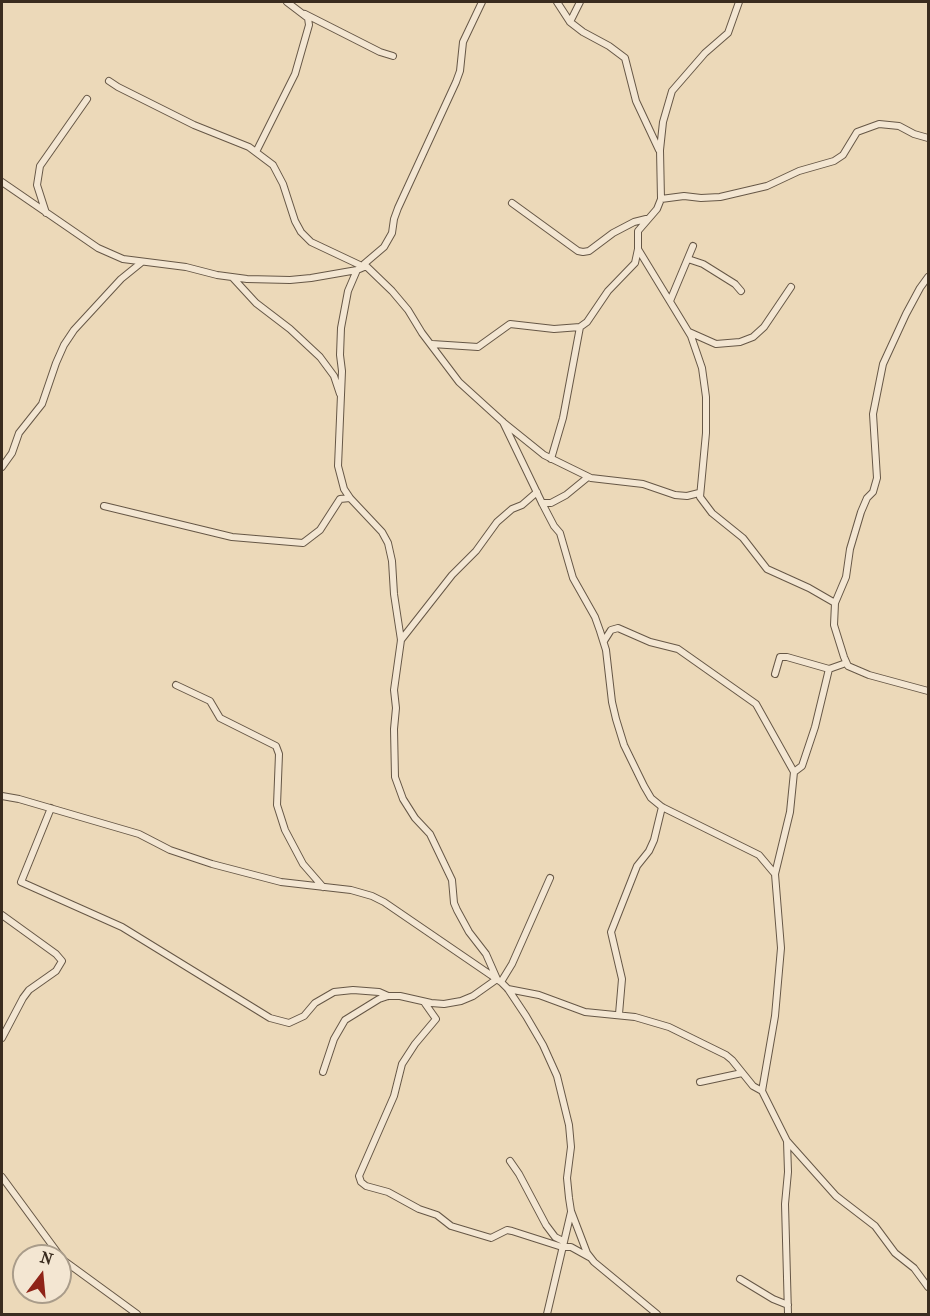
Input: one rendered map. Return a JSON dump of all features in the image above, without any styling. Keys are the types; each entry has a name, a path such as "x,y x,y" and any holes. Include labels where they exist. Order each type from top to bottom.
{"street":[{"path":"287,2 380,52 393,56"},
{"path":"482,2 463,42 460,71 456,82 398,208 392,233 384,247 362,267 348,291 341,328 338,466 344,489 382,532 388,543 392,561 401,640 394,690 395,777 403,799 415,818 430,834 452,880 454,903 457,910 469,932 486,954 499,980"},
{"path":"557,2 570,22 583,32 618,51 625,58 636,101 660,150"},
{"path":"570,22 580,2"},
{"path":"432,344 478,347 510,324 554,330 580,327 587,322 608,291 635,262 638,231 657,210 661,199 660,150 663,122 672,91 705,53 729,33 739,2"},
{"path":"256,152 295,74 309,25 308,18 302,12"},
{"path":"109,81 194,125 239,142 273,165 301,232 310,242 362,267 392,291 459,382 503,422 551,459 588,477 612,482 644,484 675,495 687,496 699,493"},
{"path":"47,213 37,185 40,166 87,99"},
{"path":"661,199 684,196 720,197 767,186 799,171 834,161 843,154 857,132 879,124 899,126 928,138"},
{"path":"2,182 98,248 123,259 186,267 233,278 290,280 362,267"},
{"path":"512,203 583,252 589,251 613,233 634,222 648,219"},
{"path":"670,301 693,246"},
{"path":"638,249 688,332 702,368 706,397 706,433 699,493 712,513 743,538 767,569 835,603"},
{"path":"688,259 719,274 735,284 741,291"},
{"path":"2,467 12,453 19,433 42,404 56,363 74,330 121,279 142,262"},
{"path":"928,277 906,314 883,364 873,414 877,478 873,492 867,498 861,512 850,549 846,576 835,603 834,625 846,663 869,675 928,691"},
{"path":"233,278 256,303 290,329 320,357 334,376 341,398"},
{"path":"688,332 716,344 740,342 753,337 764,327 791,287"},
{"path":"551,459 563,418 580,327"},
{"path":"503,422 542,503 560,533 573,578 595,617 604,641 612,702 624,745 651,798 662,807 755,852 764,859 775,874"},
{"path":"542,503 551,503 566,495 588,477"},
{"path":"401,640 497,522 537,492"},
{"path":"104,506 232,537 303,543 321,530 340,499 350,498"},
{"path":"604,641 611,630 618,628 650,642 683,652 756,704 794,772 789,812 775,874 781,948 775,1016 762,1091"},
{"path":"775,674 780,657 830,669 846,663"},
{"path":"794,772 802,766 830,669"},
{"path":"176,685 210,701 220,718 276,746 279,754 277,805 285,830 303,864 323,887"},
{"path":"2,796 139,834 170,850 212,864 281,882 363,893 384,902 499,980 508,989 543,1045 557,1076 569,1125 571,1147 567,1178 572,1211 590,1257"},
{"path":"618,1014 622,980 611,932 637,866 649,851 654,840 662,807"},
{"path":"51,808 21,882 122,927 270,1018 289,1023 304,1016 315,1003 334,992 354,990 379,992 388,996 444,1004 473,996 499,980 512,964 550,878"},
{"path":"2,915 56,954 62,961 56,970 29,990 2,1038"},
{"path":"508,989 539,995 585,1011 618,1014 669,1027 726,1055 753,1086 762,1091 787,1142 836,1196 874,1226 895,1252 914,1268 928,1287"},
{"path":"323,1072 334,1039 345,1020 388,996"},
{"path":"424,1001 436,1019 402,1064 394,1096 359,1176 361,1182 437,1215 457,1228 491,1238 507,1230 571,1247 590,1257 657,1314"},
{"path":"700,1082 742,1073"},
{"path":"787,1142 788,1172 785,1204 788,1314"},
{"path":"510,1161 546,1225 563,1244"},
{"path":"2,1177 63,1260 137,1314"},
{"path":"547,1314 572,1211"},
{"path":"741,1279 773,1299 788,1305"}]}
